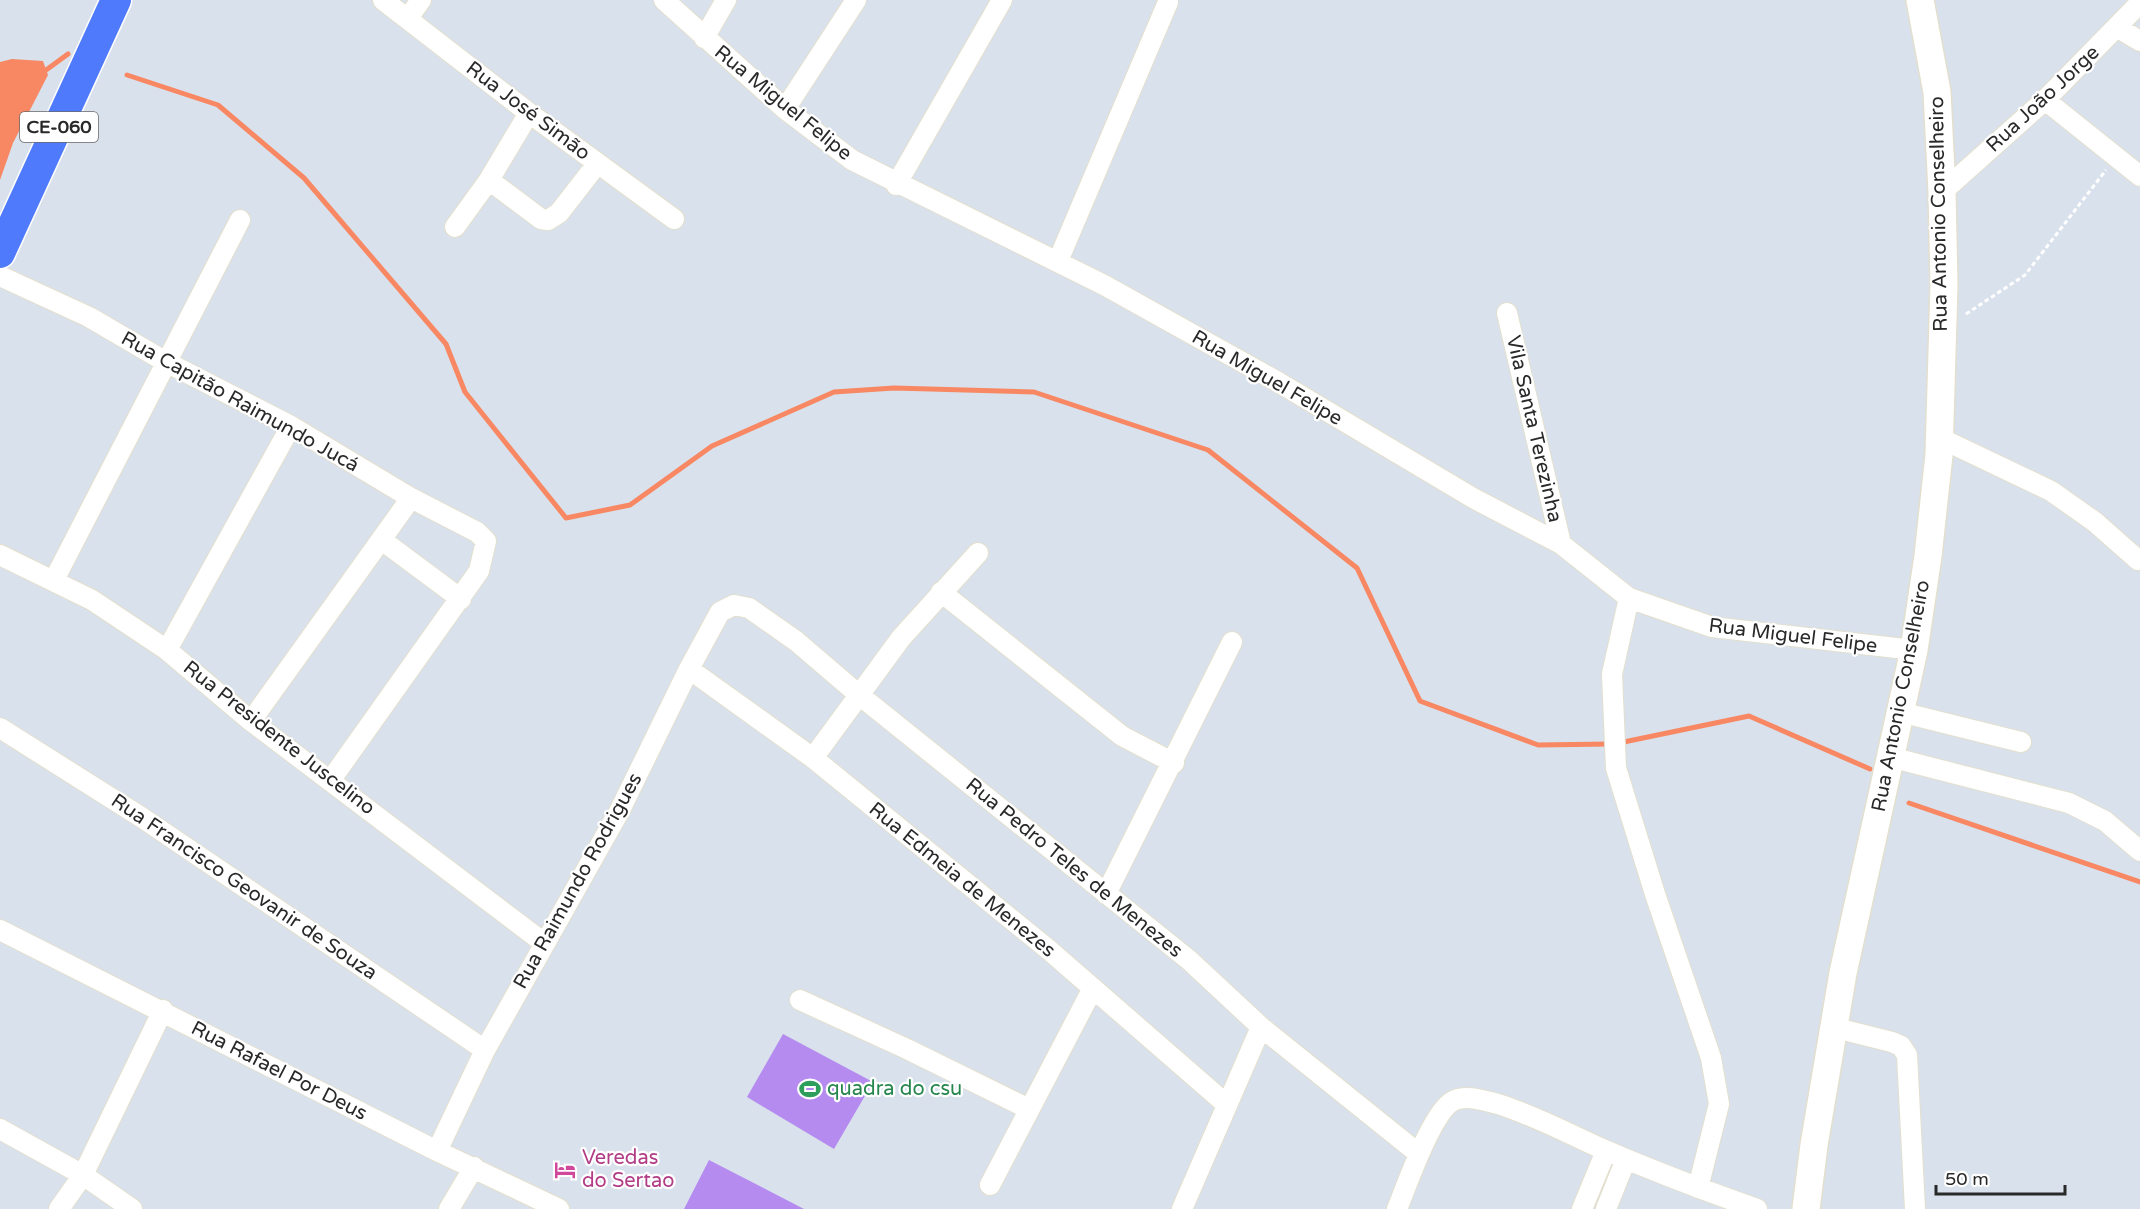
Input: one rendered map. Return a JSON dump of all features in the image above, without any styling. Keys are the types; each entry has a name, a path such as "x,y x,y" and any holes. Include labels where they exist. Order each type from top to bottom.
{"main road":[{"name":"CE-060","path":"0,253 116,0"}],"street":[{"name":"Rua José Simão","path":"383,0 529,113 674,219"},
{"path":"408,18 421,0"},
{"name":"Rua Miguel Felipe","path":"664,0 785,109 852,160 896,185 1058,261 1278,382 1473,498 1561,544 1629,598 1712,627 1914,650"},
{"path":"704,38 726,0"},
{"path":"785,109 856,0"},
{"path":"896,185 1002,0"},
{"name":"Rua Antonio Conselheiro","path":"1806,1209 1832,1027 1914,650 1928,556 1940,438 1941,329 1944,285 1942,192 1937,93 1920,0"},
{"path":"1058,261 1168,2"},
{"name":"Rua João Jorge","path":"1942,192 2045,100 2140,3"},
{"path":"2118,28 2140,41"},
{"path":"2045,100 2118,155 2140,176"},
{"path":"456,227 489,180 529,113"},
{"path":"489,180 541,219 548,220 559,213 597,164"},
{"path":"54,580 240,220"},
{"name":"Rua Capitão Raimundo Jucá","path":"0,276 89,317 166,362 291,426 411,498 477,532 486,541 485,555 479,571 461,599"},
{"name":"Vila Santa Terezinha","path":"1507,314 1561,544"},
{"path":"167,650 291,426"},
{"path":"1940,438 2050,491 2095,522 2138,560"},
{"path":"251,721 383,541 411,498"},
{"path":"330,781 461,599 383,541"},
{"path":"813,758 858,694 941,592 978,554"},
{"name":"Rua Presidente Juscelino","path":"0,555 92,600 167,650 251,721 544,943"},
{"path":"941,592 1122,736 1174,763"},
{"path":"1629,598 1612,674 1616,768 1655,894 1711,1058 1717,1083 1719,1104 1698,1188"},
{"name":"Rua Pedro Teles de Menezes","path":"720,612 734,605 749,608 796,640 858,694 1189,960 1261,1027 1419,1154"},
{"name":"Rua Raimundo Rodrigues","path":"437,1152 485,1050 620,810 689,669 720,612"},
{"path":"1106,894 1174,763 1232,642"},
{"name":"Rua Edmeia de Menezes","path":"689,669 813,758 1093,988 1226,1104"},
{"path":"1900,712 2021,742"},
{"name":"Rua Francisco Geovanir de Souza","path":"0,728 141,817 485,1050"},
{"path":"1890,757 2069,803 2105,821 2140,851"},
{"name":"Rua Rafael Por Deus","path":"0,930 164,1010 437,1152 474,1167 559,1209"},
{"path":"990,1185 1093,988"},
{"path":"800,1000 1029,1109"},
{"path":"59,1209 83,1175 164,1010"},
{"path":"1182,1209 1261,1027"},
{"path":"1832,1027 1892,1042 1901,1046 1907,1055 1915,1209"},
{"path":"1397,1209 1419,1154 1445,1106 1456,1099 1466,1097 1498,1104 1626,1159 1757,1209"},
{"path":"0,1129 83,1175 132,1209"},
{"path":"1582,1209 1606,1150"},
{"path":"1606,1209 1626,1159"},
{"path":"449,1209 474,1167"}],"path":[{"path":"1941,329 2025,275 2118,155"}],"shaded area":[{"path":"12,59 43,61 48,75 13,143 0,180 0,62"},
{"name":"quadra do csu","path":"783,1034 873,1082 834,1149 747,1097"},
{"path":"709,1160 804,1209 684,1209"}],"waterway":[{"path":"42,73 68,54"},
{"path":"127,75 218,105 304,178 446,344 465,392 566,518 630,505 712,446 834,392 894,388 1034,392 1208,450 1357,568 1420,701 1538,745 1610,744"},
{"path":"1619,743 1749,716 1870,769"},
{"path":"1909,803 2140,882"}],"place":[{"name":"quadra do csu","path":"810,1089"},
{"name":"Veredas do Sertao","path":"565,1170"}]}
